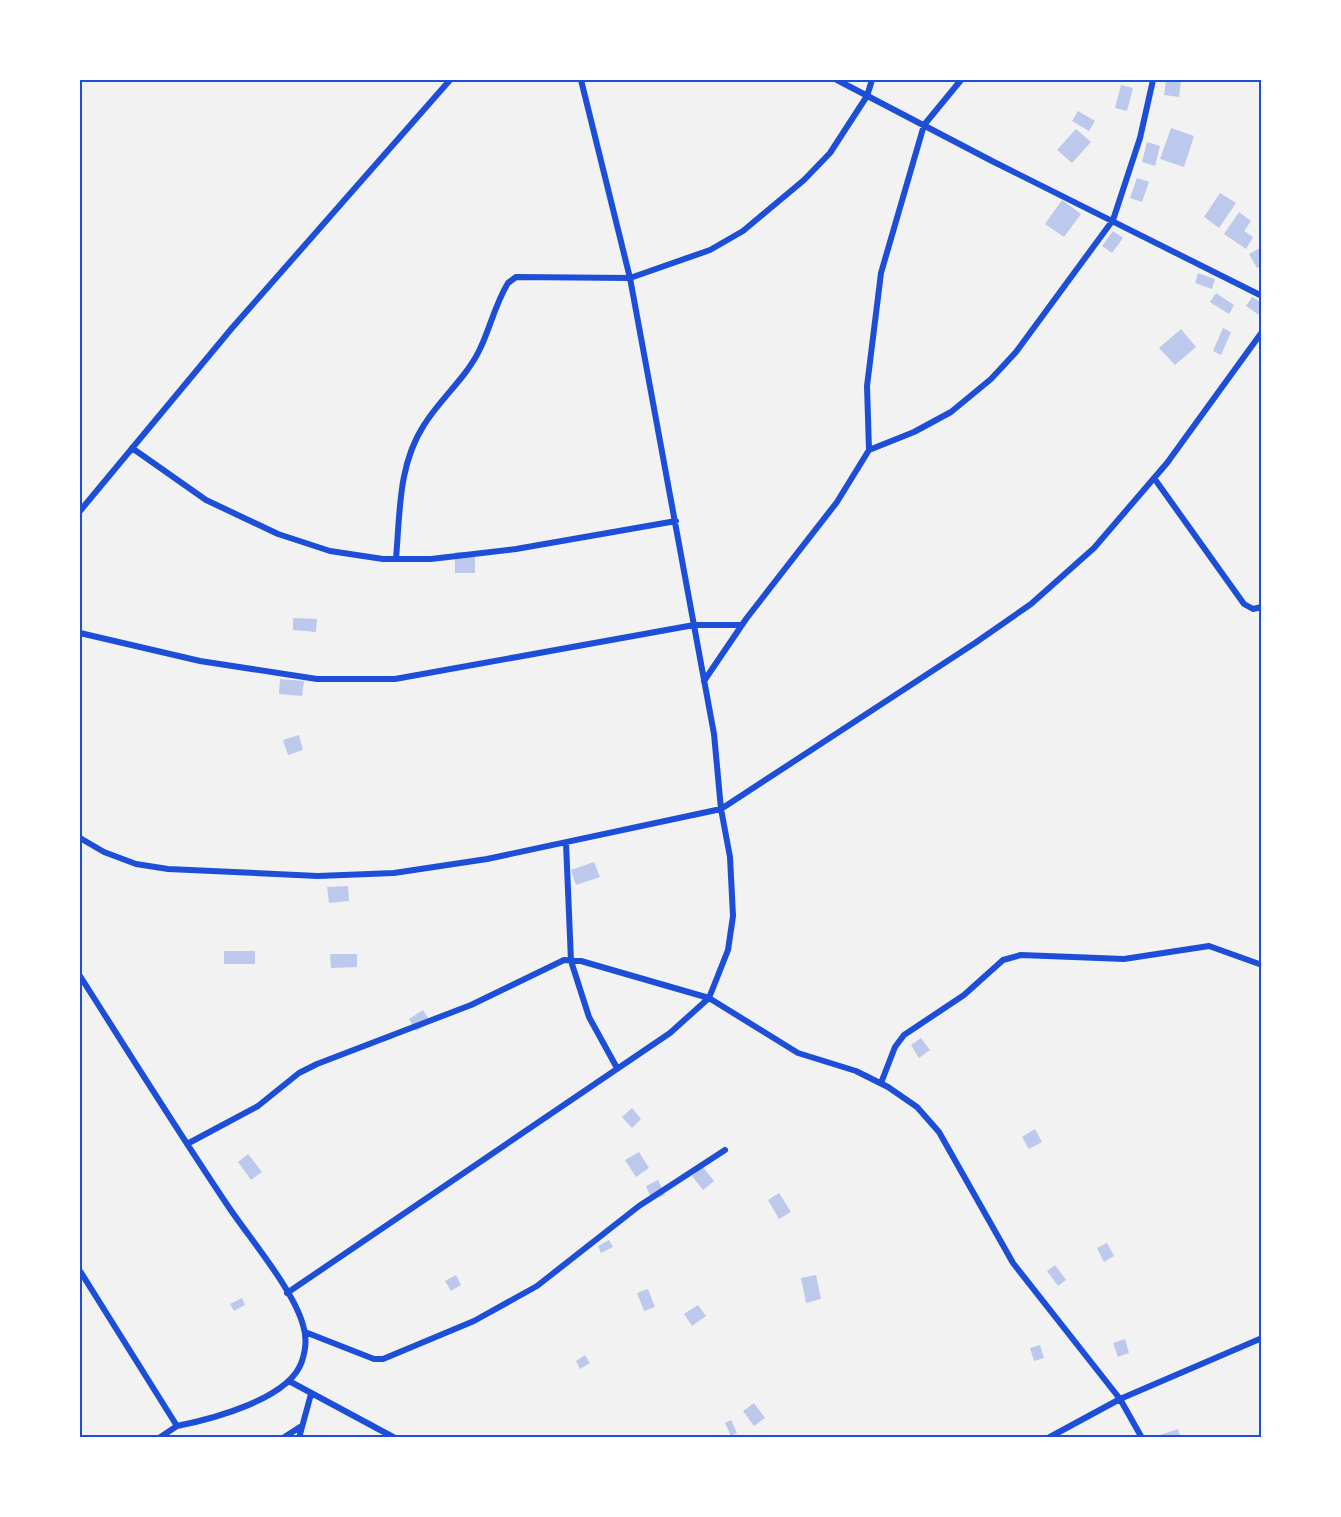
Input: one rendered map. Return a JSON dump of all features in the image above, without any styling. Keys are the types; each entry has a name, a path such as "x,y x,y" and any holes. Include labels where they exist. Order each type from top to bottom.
{"street":[{"path":"80,511 232,328 450,80"},
{"path":"287,1293 670,1033 709,998 728,950 733,916 730,857 721,809 714,734 630,278 581,80"},
{"path":"837,80 1262,296"},
{"path":"396,559 404,471 410,449 424,424 460,380 478,352 508,283 516,277 630,278 710,250 743,231 804,180 830,153 867,96 872,80"},
{"path":"869,450 867,386 881,273 924,125 961,80"},
{"path":"704,681 742,625 809,540 869,450 914,432 951,412 991,379 1016,352 1113,220 1140,138 1154,80"},
{"path":"80,838 104,852 135,864 168,869 318,876 394,873 566,843 721,809 975,643 1030,604 1094,548 1154,478 1262,332"},
{"path":"132,448 206,500 278,534 330,551 396,559 431,559 516,549 676,521"},
{"path":"1154,478 1244,604 1253,609 1262,607"},
{"path":"80,633 200,661 317,679 395,680 694,624 742,625"},
{"path":"566,843 571,961 589,1017 617,1068"},
{"path":"881,1083 895,1047 904,1035 964,995 1004,960 1021,955 1124,959 1209,946 1262,965"},
{"path":"187,1144 258,1106 299,1073 317,1064 471,1005 551,965 581,961 709,998 798,1053 856,1071 881,1083 917,1107 939,1132 1013,1263 1120,1399 1142,1437"},
{"path":"80,976 187,1144 287,1293 305,1332 306,1345 302,1364 289,1381 243,1409 218,1418 177,1426 159,1437"},
{"path":"305,1332 374,1359 383,1359 474,1322 537,1286 639,1206 725,1150"},
{"path":"80,1270 177,1426"},
{"path":"1048,1437 1120,1399 1262,1338"},
{"path":"289,1381 395,1437"},
{"path":"299,1437 311,1394"},
{"path":"283,1437 300,1427"}],"building":[{"path":"1166,80 1181,80 1179,97 1164,95"},
{"path":"1121,85 1133,88 1127,111 1115,108"},
{"path":"1078,111 1095,121 1089,131 1072,121"},
{"path":"1171,128 1194,136 1184,167 1160,159"},
{"path":"1076,129 1091,142 1072,163 1057,150"},
{"path":"1147,142 1160,146 1155,166 1142,162"},
{"path":"1137,178 1149,182 1142,202 1130,198"},
{"path":"1220,193 1236,203 1219,228 1204,217"},
{"path":"1062,200 1081,214 1064,237 1045,224"},
{"path":"1239,212 1251,221 1244,231 1253,237 1246,249 1224,234"},
{"path":"1113,231 1123,238 1112,253 1102,246"},
{"path":"1260,248 1262,265 1257,268 1249,254"},
{"path":"1198,273 1215,279 1212,289 1195,283"},
{"path":"1216,293 1234,305 1229,314 1210,302"},
{"path":"1252,297 1262,303 1259,315 1246,306"},
{"path":"1223,328 1231,332 1221,355 1213,351"},
{"path":"1181,329 1196,347 1175,365 1159,348"},
{"path":"455,552 475,552 475,573 455,573"},
{"path":"293,618 317,619 316,632 293,630"},
{"path":"280,679 304,681 302,696 279,694"},
{"path":"299,735 303,750 288,755 283,740"},
{"path":"594,862 600,877 576,885 571,870"},
{"path":"348,886 349,901 329,903 327,887"},
{"path":"224,951 255,951 255,964 224,964"},
{"path":"330,954 357,954 357,967 331,968"},
{"path":"423,1010 431,1022 416,1031 409,1019"},
{"path":"921,1038 930,1050 919,1058 911,1045"},
{"path":"632,1108 641,1119 632,1128 622,1117"},
{"path":"1035,1129 1042,1142 1029,1149 1022,1137"},
{"path":"639,1152 649,1168 636,1177 625,1160"},
{"path":"248,1154 262,1172 251,1180 238,1162"},
{"path":"703,1167 714,1181 703,1190 692,1176"},
{"path":"658,1180 665,1195 652,1200 646,1186"},
{"path":"779,1193 791,1212 779,1219 768,1200"},
{"path":"609,1240 613,1247 601,1253 598,1246"},
{"path":"1107,1243 1114,1256 1104,1262 1097,1248"},
{"path":"1055,1265 1066,1280 1058,1286 1047,1271"},
{"path":"456,1275 461,1285 451,1291 445,1281"},
{"path":"816,1275 821,1299 806,1303 801,1278"},
{"path":"648,1289 655,1307 644,1311 637,1293"},
{"path":"242,1298 245,1305 234,1311 230,1304"},
{"path":"698,1305 706,1316 692,1326 684,1314"},
{"path":"1125,1339 1129,1353 1118,1357 1113,1343"},
{"path":"1040,1345 1044,1358 1034,1361 1030,1348"},
{"path":"585,1355 590,1363 580,1369 576,1361"},
{"path":"754,1403 765,1418 754,1426 743,1411"},
{"path":"731,1420 737,1433 731,1436 725,1423"},
{"path":"1178,1429 1181,1438 1154,1438 1154,1437"}]}
